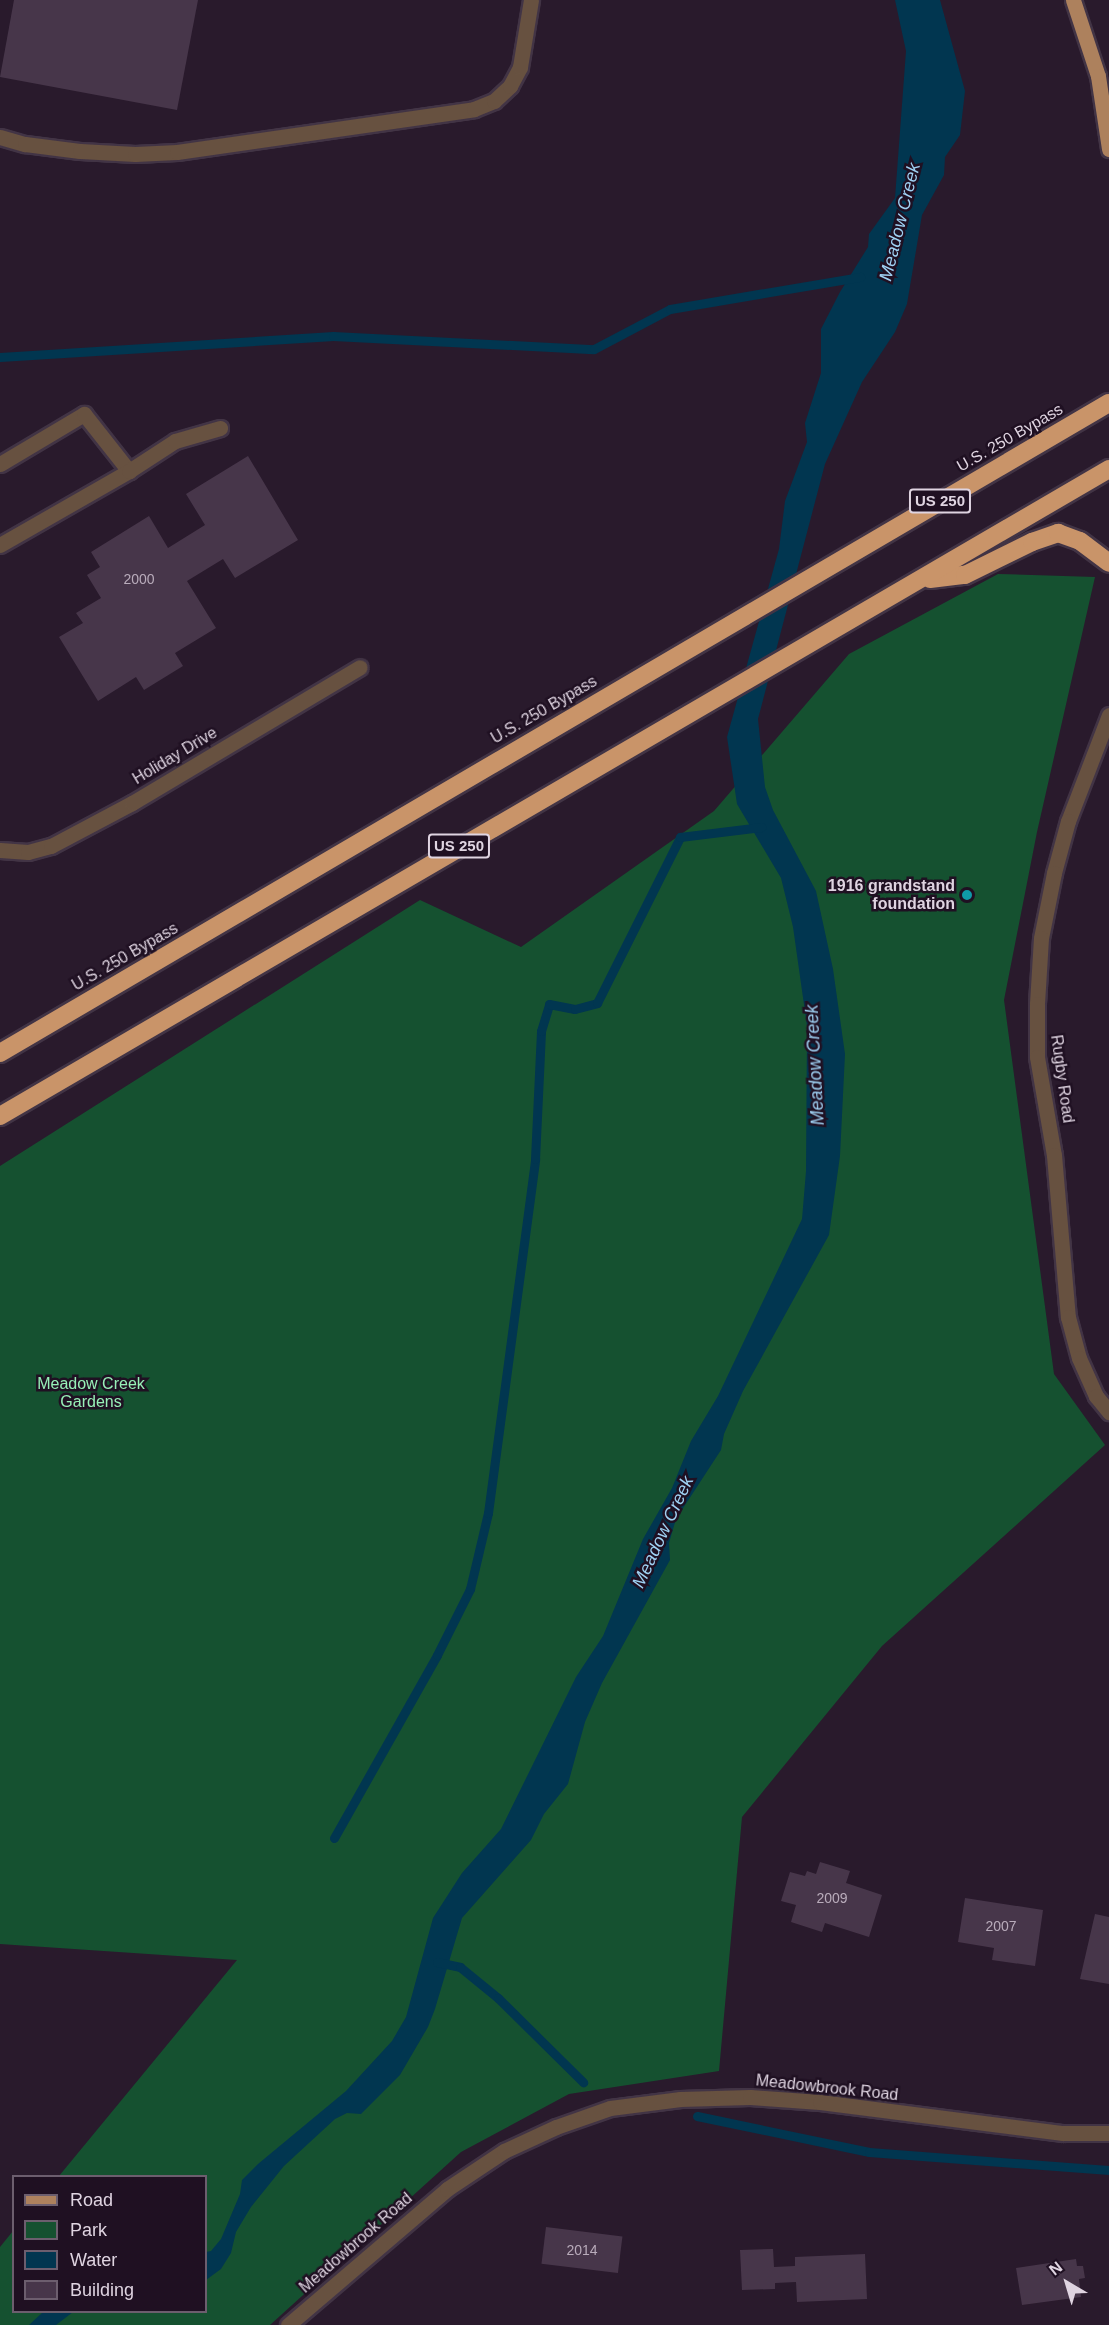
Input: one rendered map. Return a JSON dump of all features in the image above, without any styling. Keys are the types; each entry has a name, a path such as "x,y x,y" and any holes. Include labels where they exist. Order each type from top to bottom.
{"highway":[{"name":"U.S. 250 Bypass","path":"0,1053 1109,403"},
{"name":"US 250","path":"0,1116 438,858 922,580 1109,469"},
{"path":"922,580 965,574 1032,542 1058,533 1080,541 1109,563"},
{"path":"0,1041 87,1002"}],"main road":[{"path":"1073,0 1098,76 1109,149"}],"street":[{"path":"0,137 25,144 80,151 135,154 177,152 474,109 494,101 510,86 520,67 531,0"},
{"path":"0,464 84,414 129,471"},
{"path":"0,545 129,471 175,441 220,428"},
{"name":"Holiday Drive","path":"0,850 28,852 51,846 132,803 360,667"},
{"name":"Rugby Road","path":"1109,715 1068,821 1054,873 1041,938 1036,1004 1037,1057 1054,1155 1068,1317 1079,1358 1096,1396 1109,1412"},
{"name":"Meadowbrook Road","path":"288,2325 447,2189 504,2151 556,2127 610,2108 680,2099 750,2097 820,2102 1063,2133 1109,2133"}],"green space":[{"name":"Meadow Creek Gardens","path":"998,574 1095,577 1037,832 1004,1000 1054,1374 1105,1445 882,1646 742,1817 719,2071 569,2094 461,2152 270,2325 0,2325 0,2247 12,2232 12,2313 207,2313 207,2175 60,2175 237,1960 0,1944 0,1166 420,900 521,947 714,811 849,654"}],"water":[{"name":"Meadow Creek","path":"895,0 940,0 965,91 960,135 945,157 944,175 922,215 907,304 895,332 862,382 825,464 758,719 765,787 773,810 816,891 833,969 845,1054 840,1156 829,1235 743,1391 724,1434 721,1450 676,1519 669,1543 670,1560 602,1683 585,1722 568,1784 544,1814 531,1840 462,1918 428,2027 400,2075 361,2114 347,2113 335,2119 284,2166 251,2207 236,2232 231,2253 221,2269 207,2279 207,2252 211,2251 221,2239 240,2194 242,2180 346,2091 392,2041 406,2017 433,1918 462,1873 501,1829 576,1677 603,1636 643,1539 672,1488 691,1441 718,1396 802,1219 806,1171 807,1026 793,927 781,878 737,804 727,737 779,549 785,501 807,442 805,423 821,373 821,329 840,292 868,247 869,234 895,198 906,51"},
{"path":"42,2313 72,2313 56,2325 29,2325"}],"building":[{"path":"14,0 198,0 177,110 0,77"},
{"path":"248,456 298,540 235,578 223,559 187,581 216,628 175,653 183,666 144,690 136,677 98,701 59,637 83,623 76,613 101,598 87,575 100,567 91,552 149,516 168,548 205,525 186,494"},
{"path":"820,1862 850,1871 846,1883 882,1895 869,1937 825,1923 822,1932 791,1922 796,1905 781,1901 790,1872 805,1876 807,1871 816,1874"},
{"path":"965,1898 1043,1910 1035,1966 992,1960 994,1948 958,1942"},
{"path":"1095,1914 1109,1917 1109,1984 1080,1979"},
{"path":"546,2227 622,2236 618,2273 541,2264"},
{"path":"773,2249 774,2267 795,2266 795,2257 865,2254 867,2299 797,2302 796,2282 775,2283 775,2289 742,2290 740,2250"},
{"path":"1076,2259 1077,2266 1083,2266 1085,2278 1079,2279 1081,2297 1022,2305 1016,2268"}],"waterway":[{"path":"0,357 333,336 594,349 670,309 860,277"},
{"path":"334,1838 437,1655 470,1589 488,1513 535,1159 541,1031 549,1004 575,1009 597,1003 680,837 761,827"},
{"path":"437,1962 460,1967 498,1998 583,2082"},
{"path":"697,2116 869,2152 1109,2170"}],"place":[{"name":"1916 grandstand foundation","path":"967,895"}]}
